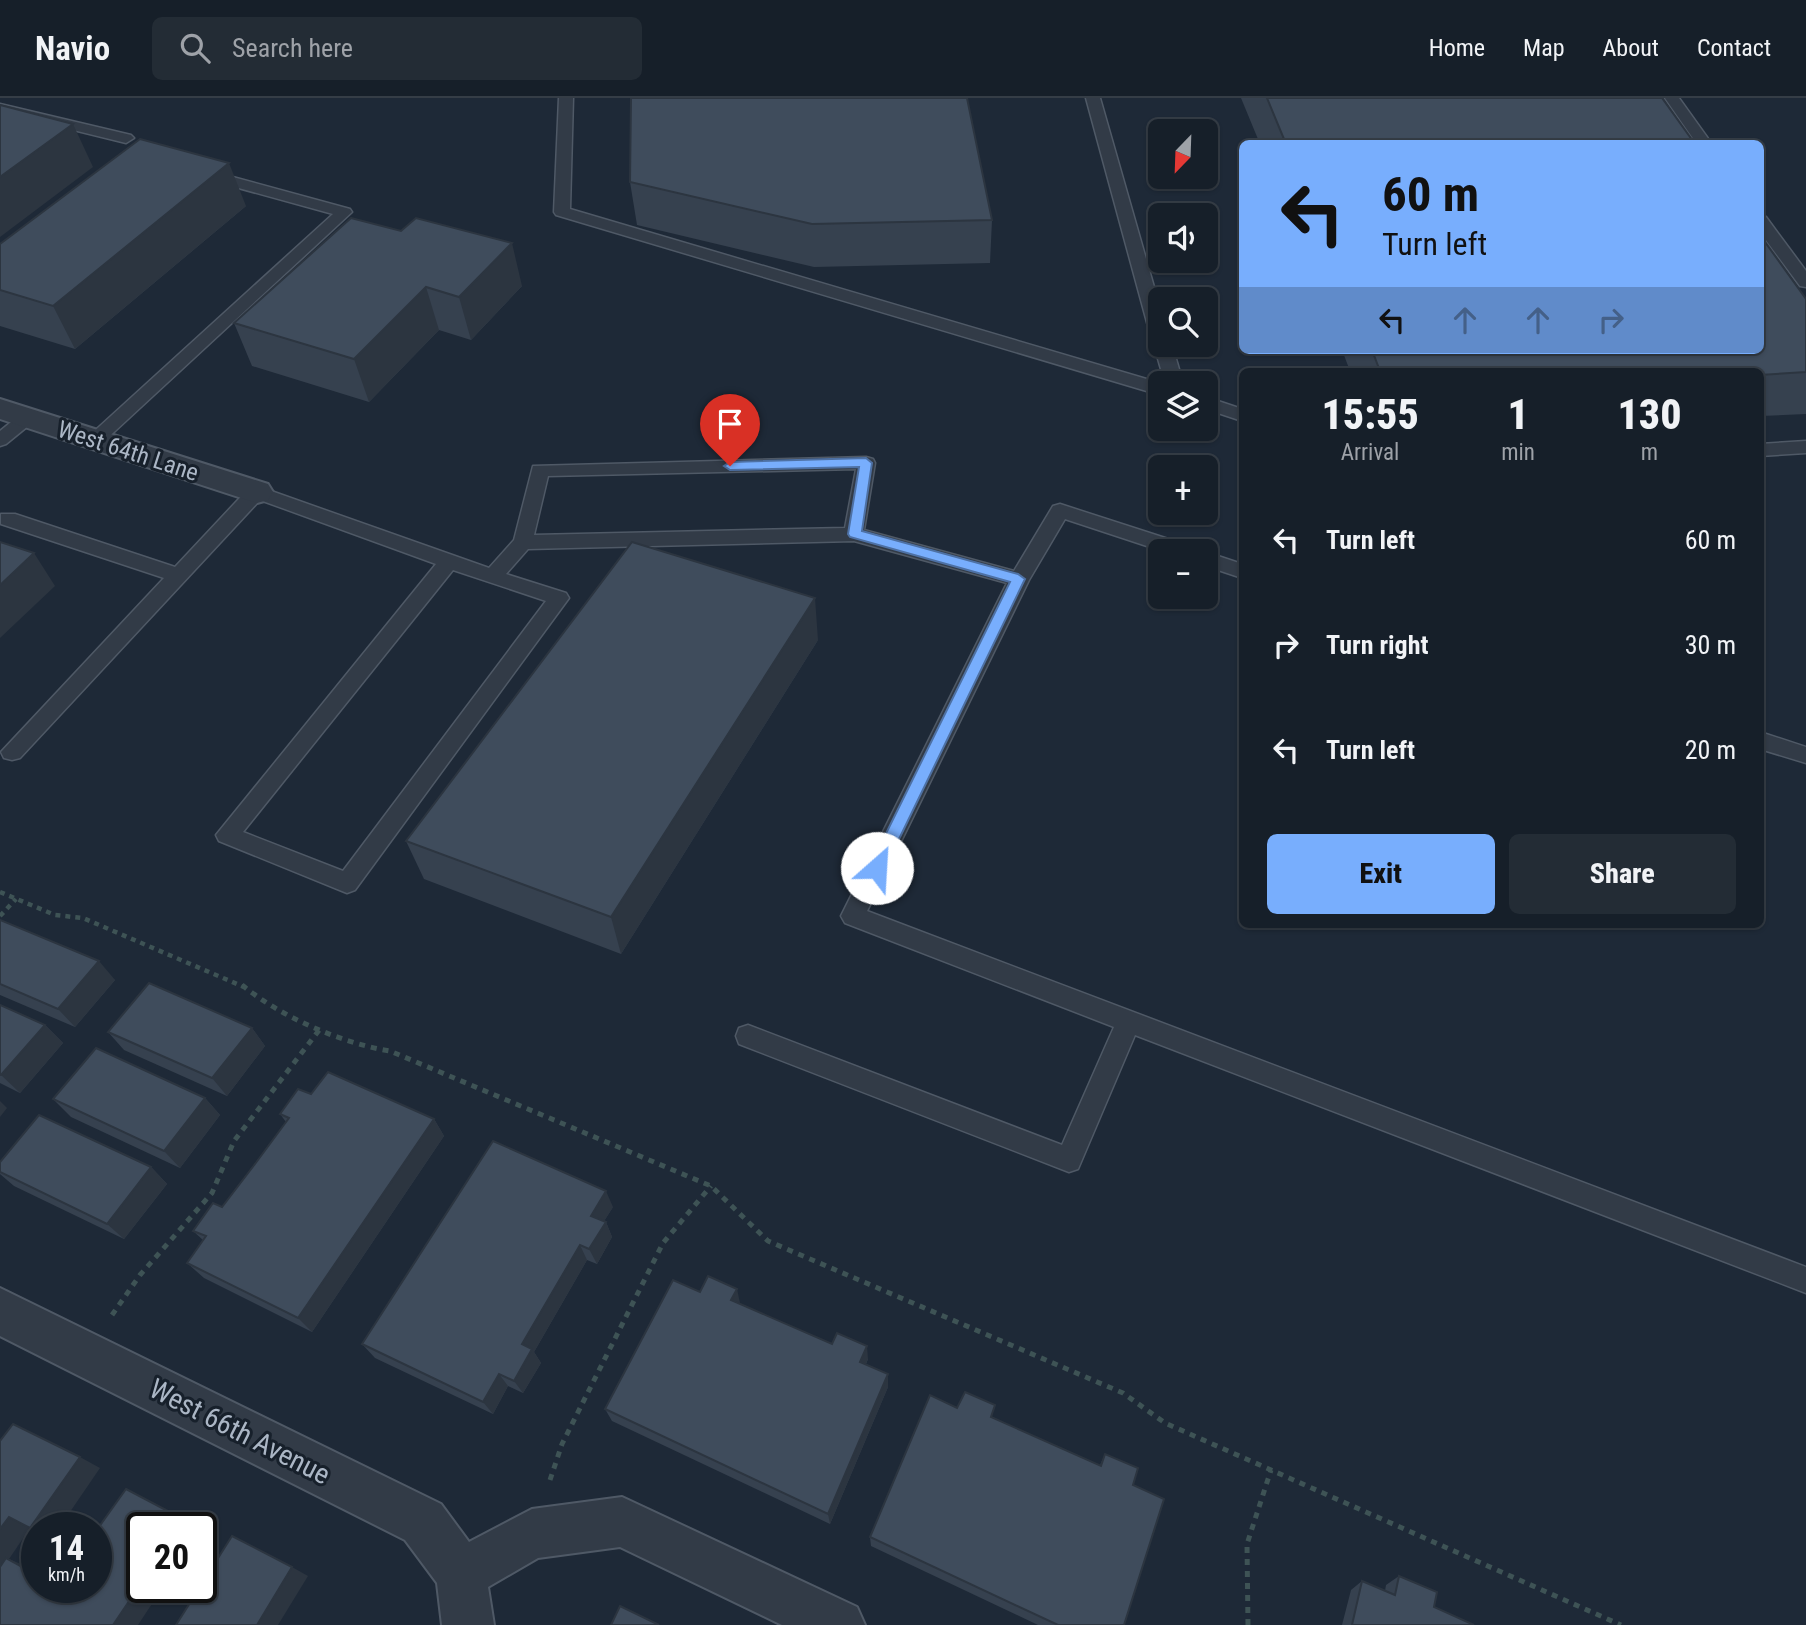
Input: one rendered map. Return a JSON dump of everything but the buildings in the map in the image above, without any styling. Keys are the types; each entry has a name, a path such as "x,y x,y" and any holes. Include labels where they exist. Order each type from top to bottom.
{"street":[{"name":"West 64th Lane","path":"13,413 257,492"},
{"name":"West 66th Avenue","path":"0,1311 423,1522 461,1574"},
{"path":"468,1625 461,1574 532,1534 622,1522 839,1625"}],"lane":[{"path":"566,98 562,212 1148,385"},
{"path":"1093,98 1148,294"},
{"path":"1672,98 1702,140"},
{"path":"0,108 126,138"},
{"path":"95,440 344,212 196,172"},
{"path":"1764,225 1806,282"},
{"path":"1218,407 1239,414"},
{"path":"0,440 13,413"},
{"path":"1764,450 1806,447"},
{"path":"492,577 523,541 540,470 866,463 855,534"},
{"path":"12,752 257,492 449,562 559,598 347,883 227,835 449,562"},
{"path":"1148,540 1060,511 1018,579 853,916 1806,1280"},
{"path":"8,519 178,575"},
{"path":"523,541 855,534 1018,579"},
{"path":"1218,563 1239,570"},
{"path":"1764,741 1806,755"},
{"path":"748,1036 1069,1160 1128,1022"}],"path":[{"path":"0,892 55,915 83,918 240,984 264,1004 320,1029 360,1046 390,1051 711,1186 768,1241 1123,1393 1165,1423 1621,1625"},
{"path":"0,916 16,899"},
{"path":"85,1353 140,1275 212,1193 234,1141 320,1029"},
{"path":"532,1534 562,1444 663,1243 711,1186"},
{"path":"1248,1625 1247,1544 1271,1470"}],"route":[{"path":"730,466 866,463 855,534 1018,579 877,868"}]}
